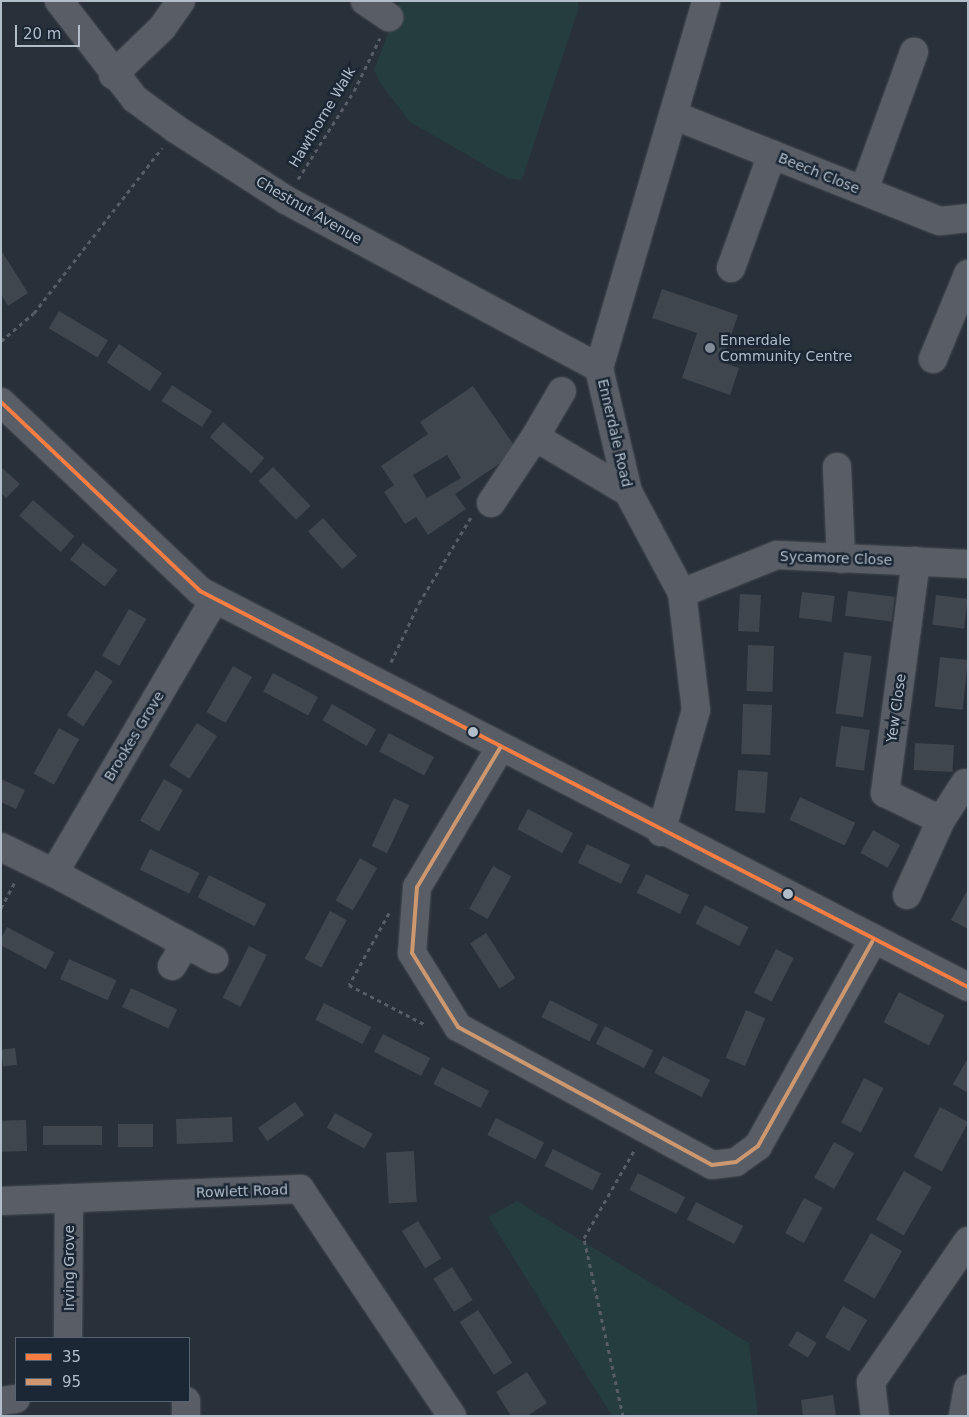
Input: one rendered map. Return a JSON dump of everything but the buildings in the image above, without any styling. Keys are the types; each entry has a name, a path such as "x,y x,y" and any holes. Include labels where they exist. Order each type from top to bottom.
{"street":[{"name":"Chestnut Avenue","path":"59,1 113,75 134,99 176,129 286,200 599,368"},
{"path":"113,75 162,28 181,1"},
{"path":"365,1 389,17"},
{"name":"Ennerdale Road","path":"661,832 696,710 682,593 628,492 599,368 706,1"},
{"path":"864,190 914,52"},
{"name":"Beech Close","path":"673,115 940,221 968,218"},
{"path":"731,268 772,154"},
{"path":"933,359 966,289"},
{"path":"491,503 535,437 562,392"},
{"path":"1,402 200,591 872,942 968,987"},
{"path":"535,437 628,492"},
{"path":"837,467 841,559"},
{"name":"Sycamore Close","path":"682,593 777,555 968,564"},
{"name":"Yew Close","path":"916,561 885,793 942,820"},
{"name":"Brookes Grove","path":"54,873 215,599"},
{"path":"500,748 417,887 412,953 458,1027 712,1165 736,1162 758,1146 872,942"},
{"path":"907,895 942,820 965,783"},
{"path":"1,847 54,873 179,955 214,959"},
{"name":"Rowlett Road","path":"1,1201 300,1189 452,1416"},
{"name":"Irving Grove","path":"68,1337 69,1198"},
{"path":"875,1416 871,1382 968,1241"},
{"path":"962,1416 968,1388"},
{"path":"1,1401 15,1399"},
{"path":"186,1402 186,1416"}],"path":[{"name":"Hawthorne Walk","path":"286,200 354,92 389,17"},
{"path":"1,340 34,313 176,129"},
{"path":"380,685 418,603 469,517 481,514 491,503"},
{"path":"1,908 26,860"},
{"path":"417,887 399,896 349,985 437,1030 458,1027"},
{"path":"623,1416 584,1238 647,1129"}],"green space":[{"path":"400,1 577,1 579,7 522,180 507,178 410,122 380,83 374,70"},
{"path":"517,1201 749,1343 758,1416 612,1416 488,1217"}],"transit line":[{"name":"35","path":"1,402 200,591 968,987"},
{"name":"95","path":"500,748 417,887 412,953 458,1027 712,1165 736,1162 758,1146 872,942"}],"place":[{"name":"Ennerdale Community Centre","path":"710,348"}]}
